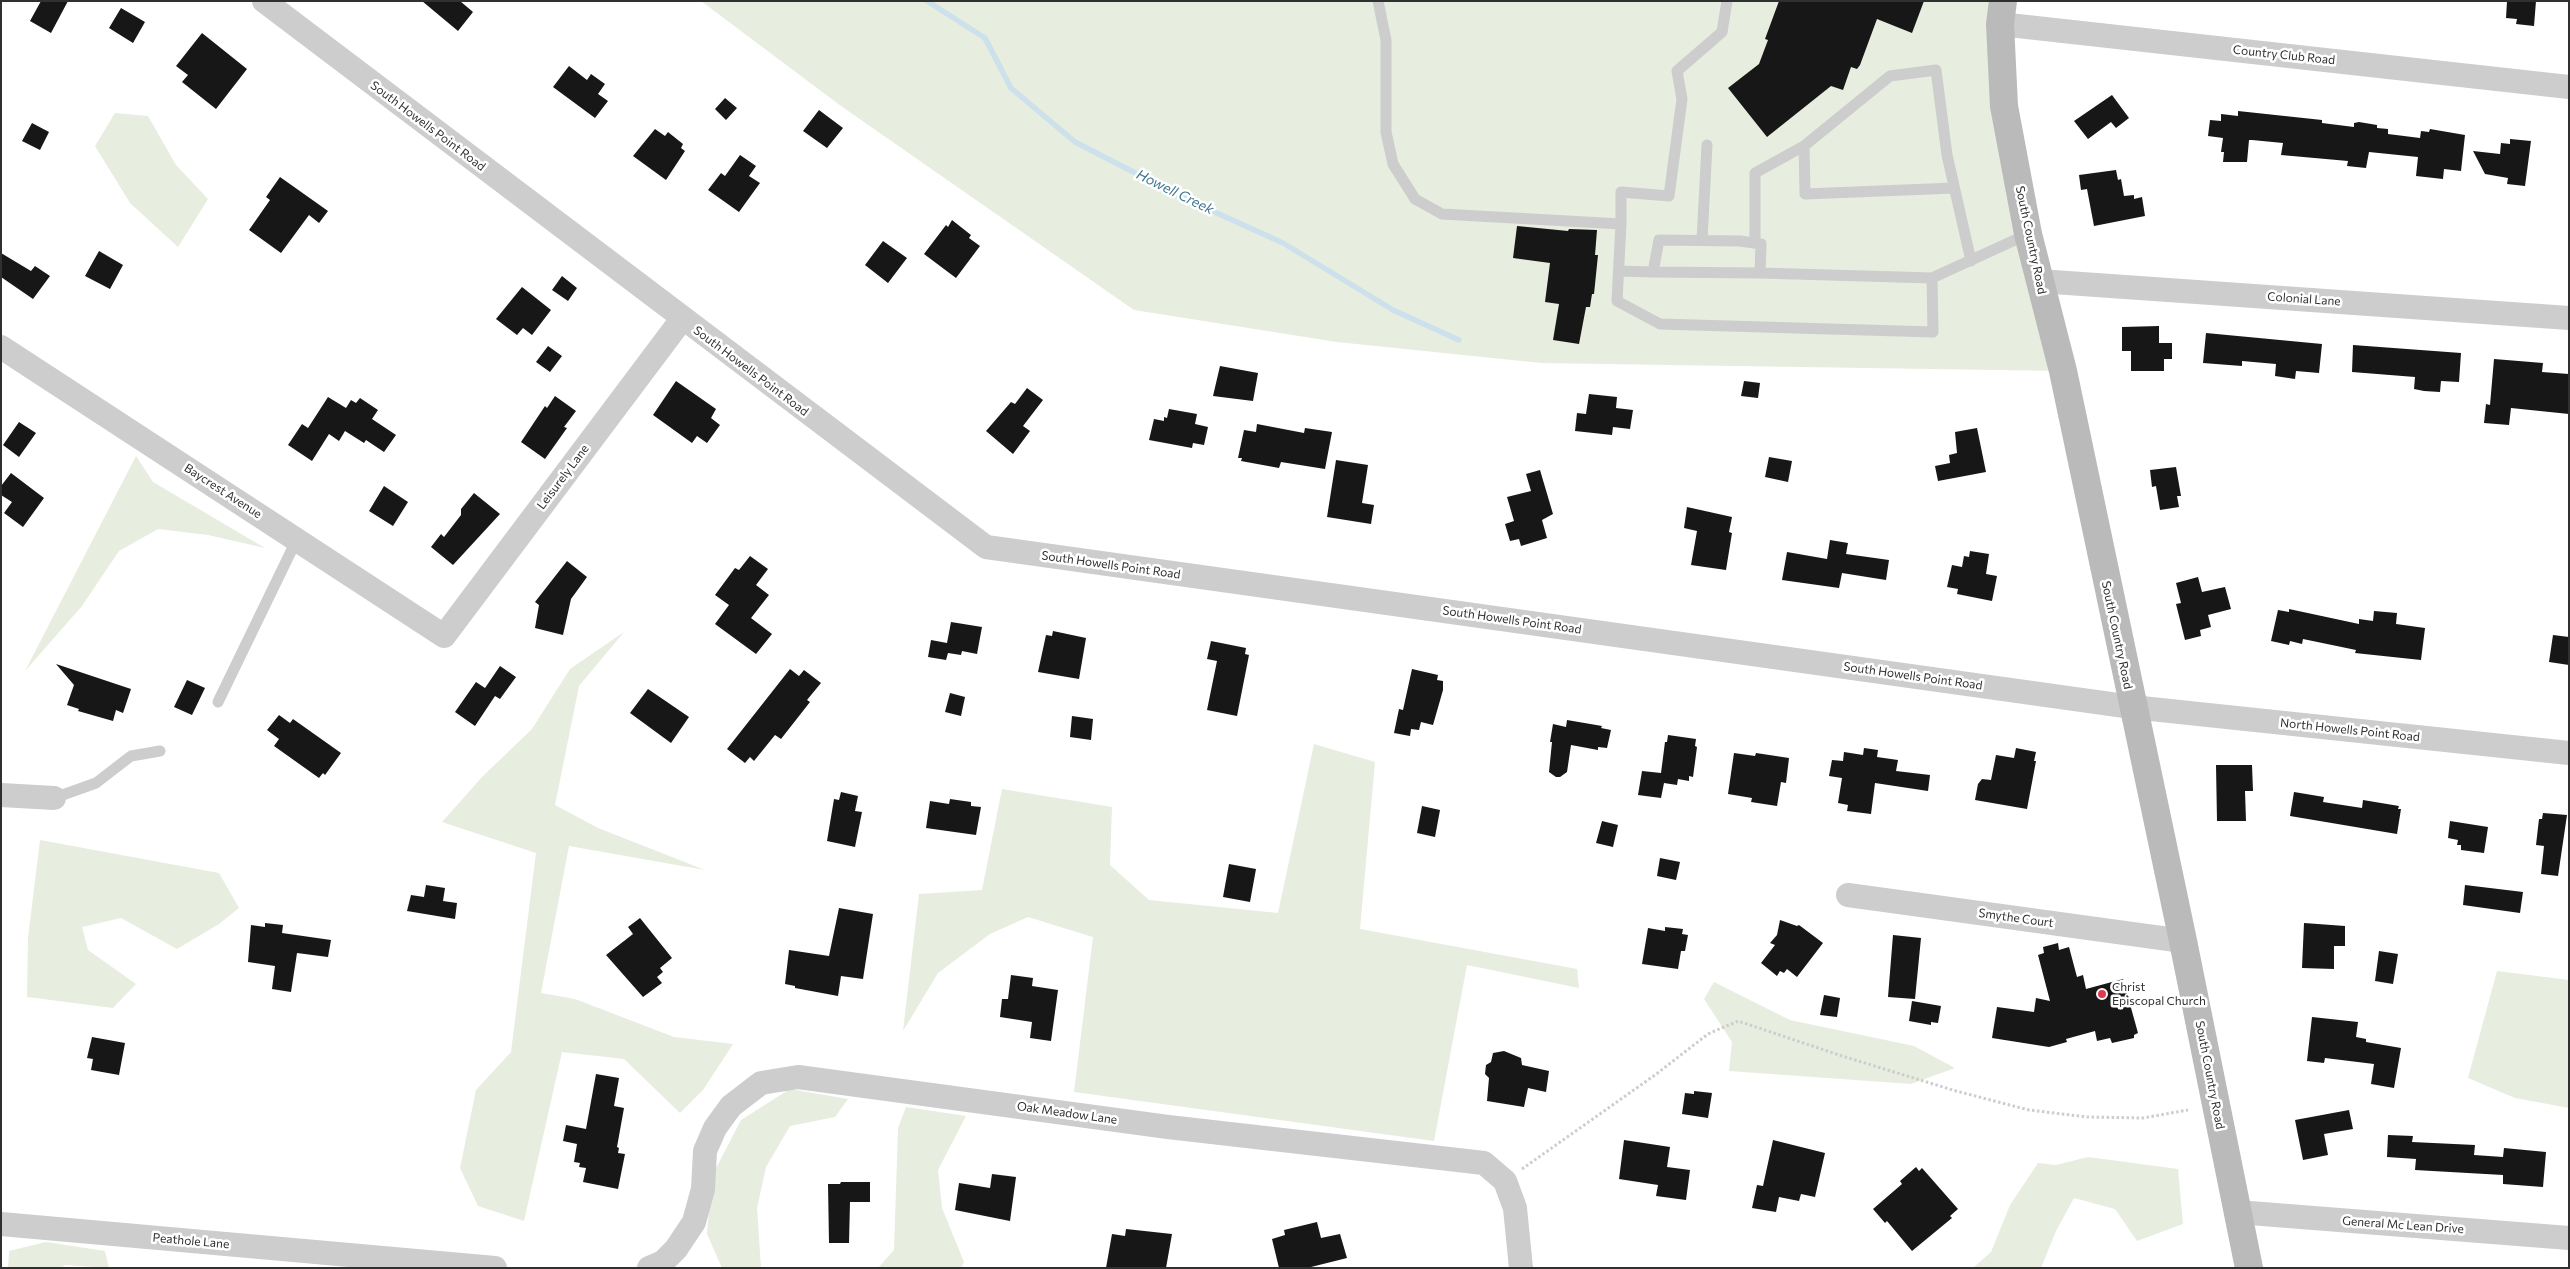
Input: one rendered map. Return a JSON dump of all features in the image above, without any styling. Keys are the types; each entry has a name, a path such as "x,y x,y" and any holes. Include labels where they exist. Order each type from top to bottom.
{"main road":[{"name":"South Country Road","path":"2002,13 2004,106 2028,234 2063,371 2132,707 2183,941 2249,1268"}],"street":[{"name":"South Howells Point Road","path":"264,1 682,319 986,547 2132,707"},
{"name":"Country Club Road","path":"2002,13 2569,87"},
{"name":"Colonial Lane","path":"2039,281 2569,318"},
{"name":"Leisurely Lane","path":"444,636 682,319"},
{"name":"Baycrest Avenue","path":"1,347 444,636"},
{"name":"North Howells Point Road","path":"2132,707 2569,753"},
{"path":"1,795 54,798"},
{"name":"Smythe Court","path":"1848,895 2183,941"},
{"name":"Oak Meadow Lane","path":"649,1268 663,1262 676,1249 694,1222 703,1189 705,1151 715,1128 731,1106 761,1083 798,1077 1168,1128 1484,1163 1505,1181 1515,1208 1521,1268"},
{"name":"General Mc Lean Drive","path":"2237,1212 2569,1238"},
{"name":"Peathole Lane","path":"1,1224 369,1262"},
{"path":"369,1262 495,1268"}],"lane":[{"path":"1378,1 1386,40 1386,132 1392,164 1415,199 1442,214 1621,224"},
{"path":"1727,1 1722,32 1677,71 1682,99 1669,196 1621,192 1617,301 1660,324 1933,332 1932,278"},
{"path":"1755,243 1756,173 1804,146 1890,76 1936,70 1947,155 1971,260"},
{"path":"1702,240 1707,145"},
{"path":"1804,146 1805,194 1954,188"},
{"path":"1619,271 1932,278 2028,234"},
{"path":"1653,272 1659,240 1702,240 1761,244 1760,273"},
{"path":"218,702 296,539"},
{"path":"54,798 96,783 131,756 160,751"}],"path":[{"path":"1505,1181 1655,1075 1708,1034 1738,1021 1870,1065 2029,1110 2087,1117 2143,1118 2188,1110"}],"shaded area":[{"path":"701,1 2003,1 2000,24 2063,371 1541,363 1337,342 1134,310 841,106"},
{"path":"115,113 148,116 176,165 208,199 178,247 130,203 95,146"},
{"path":"136,456 153,482 265,548 208,535 158,529 119,551 82,606 25,671"},
{"path":"624,632 579,686 555,805 598,828 705,870 569,846 541,993 575,999 674,1037 733,1044 703,1090 680,1113 624,1059 562,1052 524,1221 478,1206 460,1168 476,1090 511,1052 536,853 442,822 482,777 532,729 570,669"},
{"path":"1314,744 1375,762 1360,929 1577,969 1579,988 1467,965 1434,1141 1074,1092 1093,937 1028,917 990,934 938,973 903,1031 919,894 982,890 1002,789 1112,807 1110,865 1149,900 1278,913"},
{"path":"40,840 219,873 239,908 219,924 177,949 121,918 82,927 88,950 136,984 113,1008 27,997 28,938"},
{"path":"2497,971 2569,980 2569,1108 2515,1098 2468,1078"},
{"path":"1714,982 1790,1020 1914,1046 1955,1068 1911,1084 1729,1071 1732,1042 1704,999"},
{"path":"790,1089 848,1099 835,1117 790,1126 766,1167 757,1208 761,1268 722,1268 707,1234 712,1176 741,1120"},
{"path":"906,1107 966,1116 938,1170 942,1208 964,1262 961,1268 878,1268 894,1250 898,1128"},
{"path":"2088,1157 2178,1169 2183,1224 2137,1241 2115,1209 2074,1198 2056,1231 2041,1268 1973,1268 1991,1252 2010,1205 2038,1163 2056,1165"},
{"path":"46,1242 105,1251 109,1268 65,1265 61,1268 8,1268 9,1251"}],"building":[{"path":"41,1 68,1 51,33 30,21"},
{"path":"422,1 460,1 473,12 458,31"},
{"path":"1779,1 1924,1 1912,33 1877,19 1860,65 1857,69 1851,67 1843,90 1831,86 1767,137 1728,88 1759,64 1768,40 1765,39"},
{"path":"2507,1 2536,1 2534,26 2516,24 2517,19 2506,18"},
{"path":"121,8 145,22 133,43 109,28"},
{"path":"202,33 247,69 216,109 182,82 188,75 176,66"},
{"path":"569,66 587,80 591,74 605,84 598,94 608,101 595,118 553,87"},
{"path":"2112,95 2129,118 2116,128 2111,122 2088,139 2074,121"},
{"path":"725,98 737,108 726,120 715,109"},
{"path":"819,110 843,128 827,148 803,131"},
{"path":"2238,111 2322,120 2322,123 2354,127 2354,123 2359,122 2377,125 2377,128 2388,129 2388,134 2420,138 2421,131 2429,132 2430,129 2465,135 2461,171 2444,169 2443,179 2416,176 2418,157 2369,152 2366,168 2347,166 2348,161 2281,155 2283,143 2252,140 2249,140 2247,162 2223,162 2224,152 2221,152 2223,138 2208,136 2210,120 2221,121 2221,114 2238,116"},
{"path":"32,123 49,132 40,150 22,141"},
{"path":"655,129 665,136 668,132 683,144 681,148 685,151 666,180 633,156"},
{"path":"2510,139 2531,141 2525,186 2507,184 2508,178 2485,174 2473,151 2500,154 2501,143 2510,144"},
{"path":"740,155 756,166 749,176 760,183 739,212 708,190 721,173 725,176"},
{"path":"2116,170 2118,180 2121,179 2124,196 2134,195 2134,199 2142,197 2145,216 2094,226 2087,189 2081,190 2079,175"},
{"path":"280,177 328,211 319,223 309,215 281,253 249,230 270,200 266,197"},
{"path":"952,220 971,235 969,238 980,246 956,278 924,254"},
{"path":"1517,226 1568,231 1569,229 1597,230 1595,255 1598,255 1594,294 1592,294 1590,307 1586,307 1579,344 1553,340 1559,304 1545,302 1550,263 1513,258"},
{"path":"883,241 907,258 888,283 865,265"},
{"path":"99,251 123,265 110,289 85,276"},
{"path":"1,253 31,271 35,266 50,276 33,299 1,277"},
{"path":"562,276 577,288 568,301 552,290"},
{"path":"522,287 551,310 532,335 523,328 517,335 496,319"},
{"path":"2159,326 2159,343 2172,343 2172,359 2164,359 2164,371 2131,371 2131,351 2122,351 2122,327"},
{"path":"2206,333 2322,344 2319,373 2296,371 2295,379 2275,376 2276,364 2242,361 2242,366 2203,363"},
{"path":"2353,345 2461,353 2459,382 2441,381 2440,392 2424,391 2414,389 2415,377 2352,372"},
{"path":"548,346 562,356 550,372 536,362"},
{"path":"2494,359 2543,363 2542,372 2569,374 2569,414 2511,408 2509,425 2484,423 2486,404 2490,405"},
{"path":"1220,366 1258,373 1253,401 1213,396"},
{"path":"676,381 716,409 711,418 720,425 707,443 697,436 692,443 653,415"},
{"path":"1744,381 1760,383 1758,398 1741,396"},
{"path":"1027,388 1043,400 1023,426 1030,431 1013,454 986,431 1011,402 1015,404"},
{"path":"1589,394 1617,397 1616,408 1633,410 1630,429 1613,427 1612,435 1575,431 1577,413 1586,414"},
{"path":"555,396 576,411 564,427 567,428 545,459 521,442 545,406 547,408"},
{"path":"328,397 346,408 351,400 356,403 360,398 378,410 372,419 396,435 384,452 366,440 364,443 345,431 339,441 329,434 312,461 288,445 302,424 308,428"},
{"path":"1169,409 1197,414 1195,424 1208,427 1204,445 1193,443 1192,448 1149,440 1154,419 1164,421 1164,417 1167,418"},
{"path":"19,422 36,433 19,457 3,445"},
{"path":"1257,424 1304,433 1305,428 1332,432 1325,469 1281,462 1279,468 1241,461 1242,458 1238,458 1244,430 1256,432"},
{"path":"1977,428 1986,472 1938,481 1935,466 1950,463 1949,455 1957,453 1955,432"},
{"path":"1769,457 1792,461 1788,482 1765,477"},
{"path":"1336,460 1368,465 1362,503 1374,505 1371,524 1327,517"},
{"path":"2176,467 2181,496 2177,496 2179,507 2160,510 2156,486 2152,487 2150,470"},
{"path":"1540,470 1553,514 1542,520 1547,538 1521,546 1519,539 1510,541 1505,524 1514,521 1507,497 1531,491 1526,474"},
{"path":"11,473 44,498 23,527 4,513 12,502 1,495 1,486"},
{"path":"384,486 408,502 393,526 369,511"},
{"path":"474,493 500,514 453,565 431,547 441,534 444,537 461,515 461,509"},
{"path":"1687,507 1732,517 1729,532 1732,533 1726,570 1691,565 1697,531 1684,528"},
{"path":"1830,540 1848,543 1846,554 1889,560 1886,580 1842,573 1839,588 1782,580 1787,552 1827,559"},
{"path":"1970,551 1989,554 1986,574 1997,576 1992,601 1957,594 1958,589 1947,587 1952,565 1962,567 1964,556 1969,557"},
{"path":"750,556 768,569 756,585 769,595 751,618 772,634 756,654 715,624 729,605 715,595 735,568 739,570"},
{"path":"567,561 587,577 571,599 563,635 535,628 539,605 535,602"},
{"path":"2198,577 2202,592 2225,587 2231,609 2208,615 2211,627 2200,630 2201,636 2185,640 2176,604 2181,603 2176,583"},
{"path":"2289,609 2359,624 2359,619 2373,621 2374,611 2397,613 2396,624 2425,628 2421,660 2355,653 2356,650 2303,639 2302,644 2290,641 2289,645 2271,641 2278,610 2289,612"},
{"path":"951,622 982,627 977,654 962,651 961,655 948,653 946,660 928,657 931,640 947,643"},
{"path":"1053,631 1086,638 1079,679 1038,672 1046,635 1052,636"},
{"path":"2553,635 2569,637 2569,665 2549,662"},
{"path":"1211,641 1246,648 1245,654 1249,655 1237,716 1207,710 1217,661 1207,659"},
{"path":"56,664 131,689 123,713 116,710 113,721 78,711 79,709 67,705 74,685"},
{"path":"500,666 516,677 500,699 495,696 475,726 455,712 476,682 485,688"},
{"path":"790,669 799,676 804,670 821,683 807,700 810,702 781,739 775,735 754,761 750,757 745,763 727,749"},
{"path":"1412,669 1438,675 1437,680 1443,681 1443,690 1433,725 1421,722 1419,730 1411,729 1410,736 1394,733 1399,709 1403,710"},
{"path":"187,680 205,688 192,715 174,707"},
{"path":"648,689 689,717 671,743 630,713"},
{"path":"950,693 965,697 961,716 945,712"},
{"path":"279,715 290,723 293,719 341,753 325,775 323,773 319,778 274,746 279,739 267,730"},
{"path":"1072,716 1093,719 1091,740 1070,737"},
{"path":"1567,720 1602,726 1601,728 1611,730 1607,748 1598,747 1598,750 1571,745 1567,772 1560,777 1556,777 1549,772 1553,724 1566,727"},
{"path":"1668,735 1696,739 1695,746 1697,747 1693,777 1689,776 1689,781 1678,779 1677,785 1664,783 1661,798 1638,795 1642,771 1661,773 1665,742 1667,742"},
{"path":"1864,748 1878,750 1877,757 1898,760 1896,771 1930,775 1928,791 1875,783 1871,814 1847,811 1848,805 1838,803 1842,778 1829,776 1832,760 1843,761 1844,752 1863,755"},
{"path":"2016,748 2036,752 2027,809 1975,800 1978,784 1982,779 1991,780 1996,755 2014,758"},
{"path":"1734,753 1755,756 1756,753 1789,758 1786,783 1781,782 1777,806 1751,802 1752,798 1728,794"},
{"path":"2216,765 2252,765 2253,791 2245,791 2246,821 2217,821"},
{"path":"841,792 858,796 855,811 862,812 855,847 827,841 834,799 839,800"},
{"path":"2294,792 2324,797 2323,802 2362,808 2363,800 2399,806 2398,809 2401,809 2397,834 2290,816"},
{"path":"950,799 971,802 971,806 981,807 976,835 926,828 930,801 949,804"},
{"path":"1422,806 1440,810 1435,837 1417,833"},
{"path":"2543,813 2567,815 2558,876 2541,874 2544,846 2536,845 2539,819 2542,819"},
{"path":"1602,821 1618,825 1613,847 1596,843"},
{"path":"2450,821 2488,827 2484,853 2461,850 2461,845 2457,845 2458,840 2448,838"},
{"path":"1660,858 1680,862 1676,880 1657,876"},
{"path":"1229,864 1256,869 1250,902 1223,897"},
{"path":"426,885 445,888 443,901 457,903 455,919 407,911 411,895 424,897"},
{"path":"2465,885 2523,892 2520,913 2463,905"},
{"path":"839,908 873,914 863,979 841,976 838,996 795,988 795,986 785,984 789,950 829,956"},
{"path":"640,918 672,958 660,968 663,972 657,977 662,983 643,997 606,955 633,934 628,927"},
{"path":"1780,920 1799,925 1823,943 1797,977 1787,969 1784,973 1780,971 1777,976 1761,963 1775,945 1770,943 1777,935"},
{"path":"265,923 283,925 282,933 331,940 328,957 297,953 291,992 272,989 275,966 248,962 251,925 265,927"},
{"path":"2304,923 2345,926 2345,946 2334,946 2334,969 2302,968"},
{"path":"1665,927 1683,929 1682,934 1688,935 1685,951 1681,951 1678,969 1642,964 1648,928 1665,931"},
{"path":"1893,935 1921,938 1915,999 1888,997"},
{"name":"Christ Episcopal Church","path":"2058,943 2059,950 2069,947 2077,977 2083,975 2086,989 2123,979 2138,1033 2134,1035 2134,1038 2112,1043 2110,1038 2097,1041 2095,1031 2066,1039 2067,1042 2049,1047 1992,1038 1997,1007 2034,1012 2036,998 2050,1001 2038,955 2044,953 2043,947"},
{"path":"2379,951 2398,954 2393,984 2375,981"},
{"path":"1011,975 1033,978 1032,986 1058,990 1051,1041 1030,1038 1032,1022 1000,1017 1002,999 1008,999"},
{"path":"1824,995 1840,998 1837,1017 1820,1015"},
{"path":"1912,1001 1941,1006 1938,1023 1931,1022 1931,1025 1909,1021"},
{"path":"2312,1017 2358,1022 2356,1037 2366,1039 2366,1042 2401,1048 2394,1088 2371,1084 2374,1064 2325,1058 2324,1063 2307,1061"},
{"path":"92,1037 125,1043 119,1075 91,1070 93,1059 87,1058"},
{"path":"1504,1051 1521,1058 1522,1065 1549,1071 1546,1092 1528,1088 1524,1107 1487,1101 1489,1078 1485,1074 1486,1065 1491,1062 1493,1053"},
{"path":"596,1074 619,1078 614,1106 624,1108 617,1147 619,1148 618,1153 625,1154 618,1189 583,1182 586,1168 579,1167 580,1163 574,1162 577,1144 563,1141 566,1125 586,1129"},
{"path":"1694,1091 1712,1093 1708,1118 1682,1114 1685,1093 1694,1094"},
{"path":"2349,1110 2353,1129 2324,1134 2328,1155 2303,1160 2295,1120"},
{"path":"2388,1135 2413,1136 2412,1142 2475,1145 2474,1155 2503,1157 2504,1148 2546,1152 2543,1187 2503,1184 2503,1175 2415,1170 2416,1159 2387,1157"},
{"path":"1624,1140 1670,1147 1667,1167 1690,1170 1686,1200 1656,1196 1658,1185 1619,1179"},
{"path":"1773,1140 1825,1153 1815,1197 1801,1194 1799,1201 1779,1197 1776,1212 1752,1208 1757,1185 1763,1186"},
{"path":"1916,1167 1919,1171 1922,1168 1958,1209 1950,1216 1952,1218 1912,1251 1887,1221 1885,1223 1873,1209 1902,1184 1900,1181"},
{"path":"992,1174 1016,1177 1010,1221 955,1210 959,1183 990,1188"},
{"path":"841,1182 870,1182 870,1202 850,1202 849,1243 829,1243 828,1184 840,1184"},
{"path":"1317,1222 1321,1238 1340,1234 1347,1258 1307,1268 1279,1268 1272,1239 1285,1235 1284,1230"},
{"path":"1126,1229 1172,1234 1166,1268 1106,1268 1112,1234 1125,1236"}],"waterway":[{"name":"Howell Creek","path":"927,1 985,38 1011,88 1075,142 1188,200 1283,243 1393,310 1459,340"}],"place":[{"name":"Christ Episcopal Church","path":"2102,994"}]}
